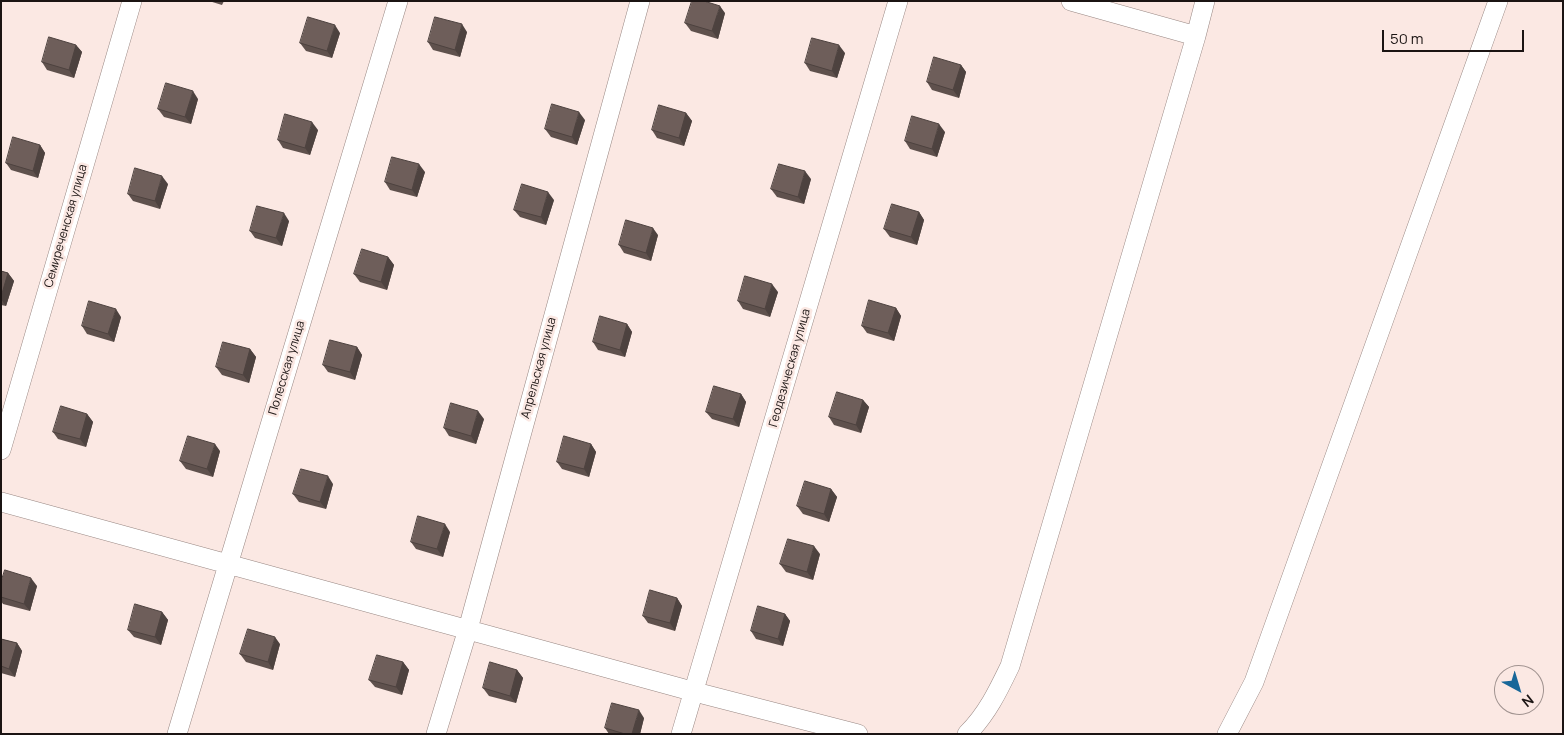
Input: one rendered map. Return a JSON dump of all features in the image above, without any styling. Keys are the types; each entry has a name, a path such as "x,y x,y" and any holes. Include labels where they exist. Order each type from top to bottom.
{"street":[{"name":"Семиреченская улица","path":"1,450 132,1"},
{"name":"Полесская улица","path":"177,734 398,1"},
{"name":"Апрельская улица","path":"436,734 468,629 640,1"},
{"name":"Геодезическая улица","path":"682,734 898,1"},
{"path":"1071,1 1196,36"},
{"path":"967,734 977,724 992,703 1010,666 1205,1"},
{"path":"1227,734 1254,682 1498,1"},
{"path":"1,502 694,692 858,734"}],"building":[{"path":"692,1 704,1 720,6 712,31 685,23"},
{"path":"308,17 335,25 327,51 300,43"},
{"path":"435,17 462,24 455,50 428,42"},
{"path":"49,37 76,45 69,70 42,62"},
{"path":"812,38 839,45 832,71 805,63"},
{"path":"934,57 961,65 953,90 927,82"},
{"path":"166,83 193,91 185,117 158,109"},
{"path":"552,104 579,112 572,137 545,129"},
{"path":"659,105 686,113 679,138 652,130"},
{"path":"285,114 312,122 305,148 278,140"},
{"path":"912,116 939,124 932,149 905,141"},
{"path":"13,137 40,145 33,171 6,163"},
{"path":"392,157 419,164 412,190 385,182"},
{"path":"779,164 805,171 798,197 771,189"},
{"path":"135,168 162,176 155,201 128,194"},
{"path":"522,184 548,192 541,217 514,210"},
{"path":"892,204 919,212 911,237 884,229"},
{"path":"257,206 284,213 276,238 250,231"},
{"path":"626,220 653,228 646,253 619,245"},
{"path":"362,249 388,257 381,282 354,274"},
{"path":"1,271 8,273 1,297"},
{"path":"745,276 772,284 765,309 738,301"},
{"path":"869,300 896,308 888,333 862,326"},
{"path":"89,301 116,309 108,334 82,326"},
{"path":"600,316 627,324 620,350 593,342"},
{"path":"330,340 357,347 350,372 323,365"},
{"path":"223,342 250,349 243,375 216,367"},
{"path":"714,386 741,394 733,419 706,412"},
{"path":"837,392 863,400 856,425 829,417"},
{"path":"451,403 478,411 471,436 444,428"},
{"path":"61,406 87,414 80,439 53,432"},
{"path":"188,436 215,444 207,469 180,461"},
{"path":"564,436 591,444 584,469 557,462"},
{"path":"301,469 328,476 320,502 293,494"},
{"path":"805,481 831,489 824,514 797,506"},
{"path":"418,516 445,524 437,549 411,542"},
{"path":"788,539 814,546 807,572 780,564"},
{"path":"5,570 31,578 24,604 1,597 1,582"},
{"path":"650,590 677,598 670,623 643,616"},
{"path":"135,604 162,612 155,637 128,630"},
{"path":"758,606 785,614 778,639 751,631"},
{"path":"248,629 275,637 268,662 240,654"},
{"path":"1,639 17,643 9,669 1,666"},
{"path":"377,655 403,662 396,687 369,680"},
{"path":"490,662 517,670 510,696 483,688"},
{"path":"612,703 639,710 632,734 625,734 605,728"}]}
